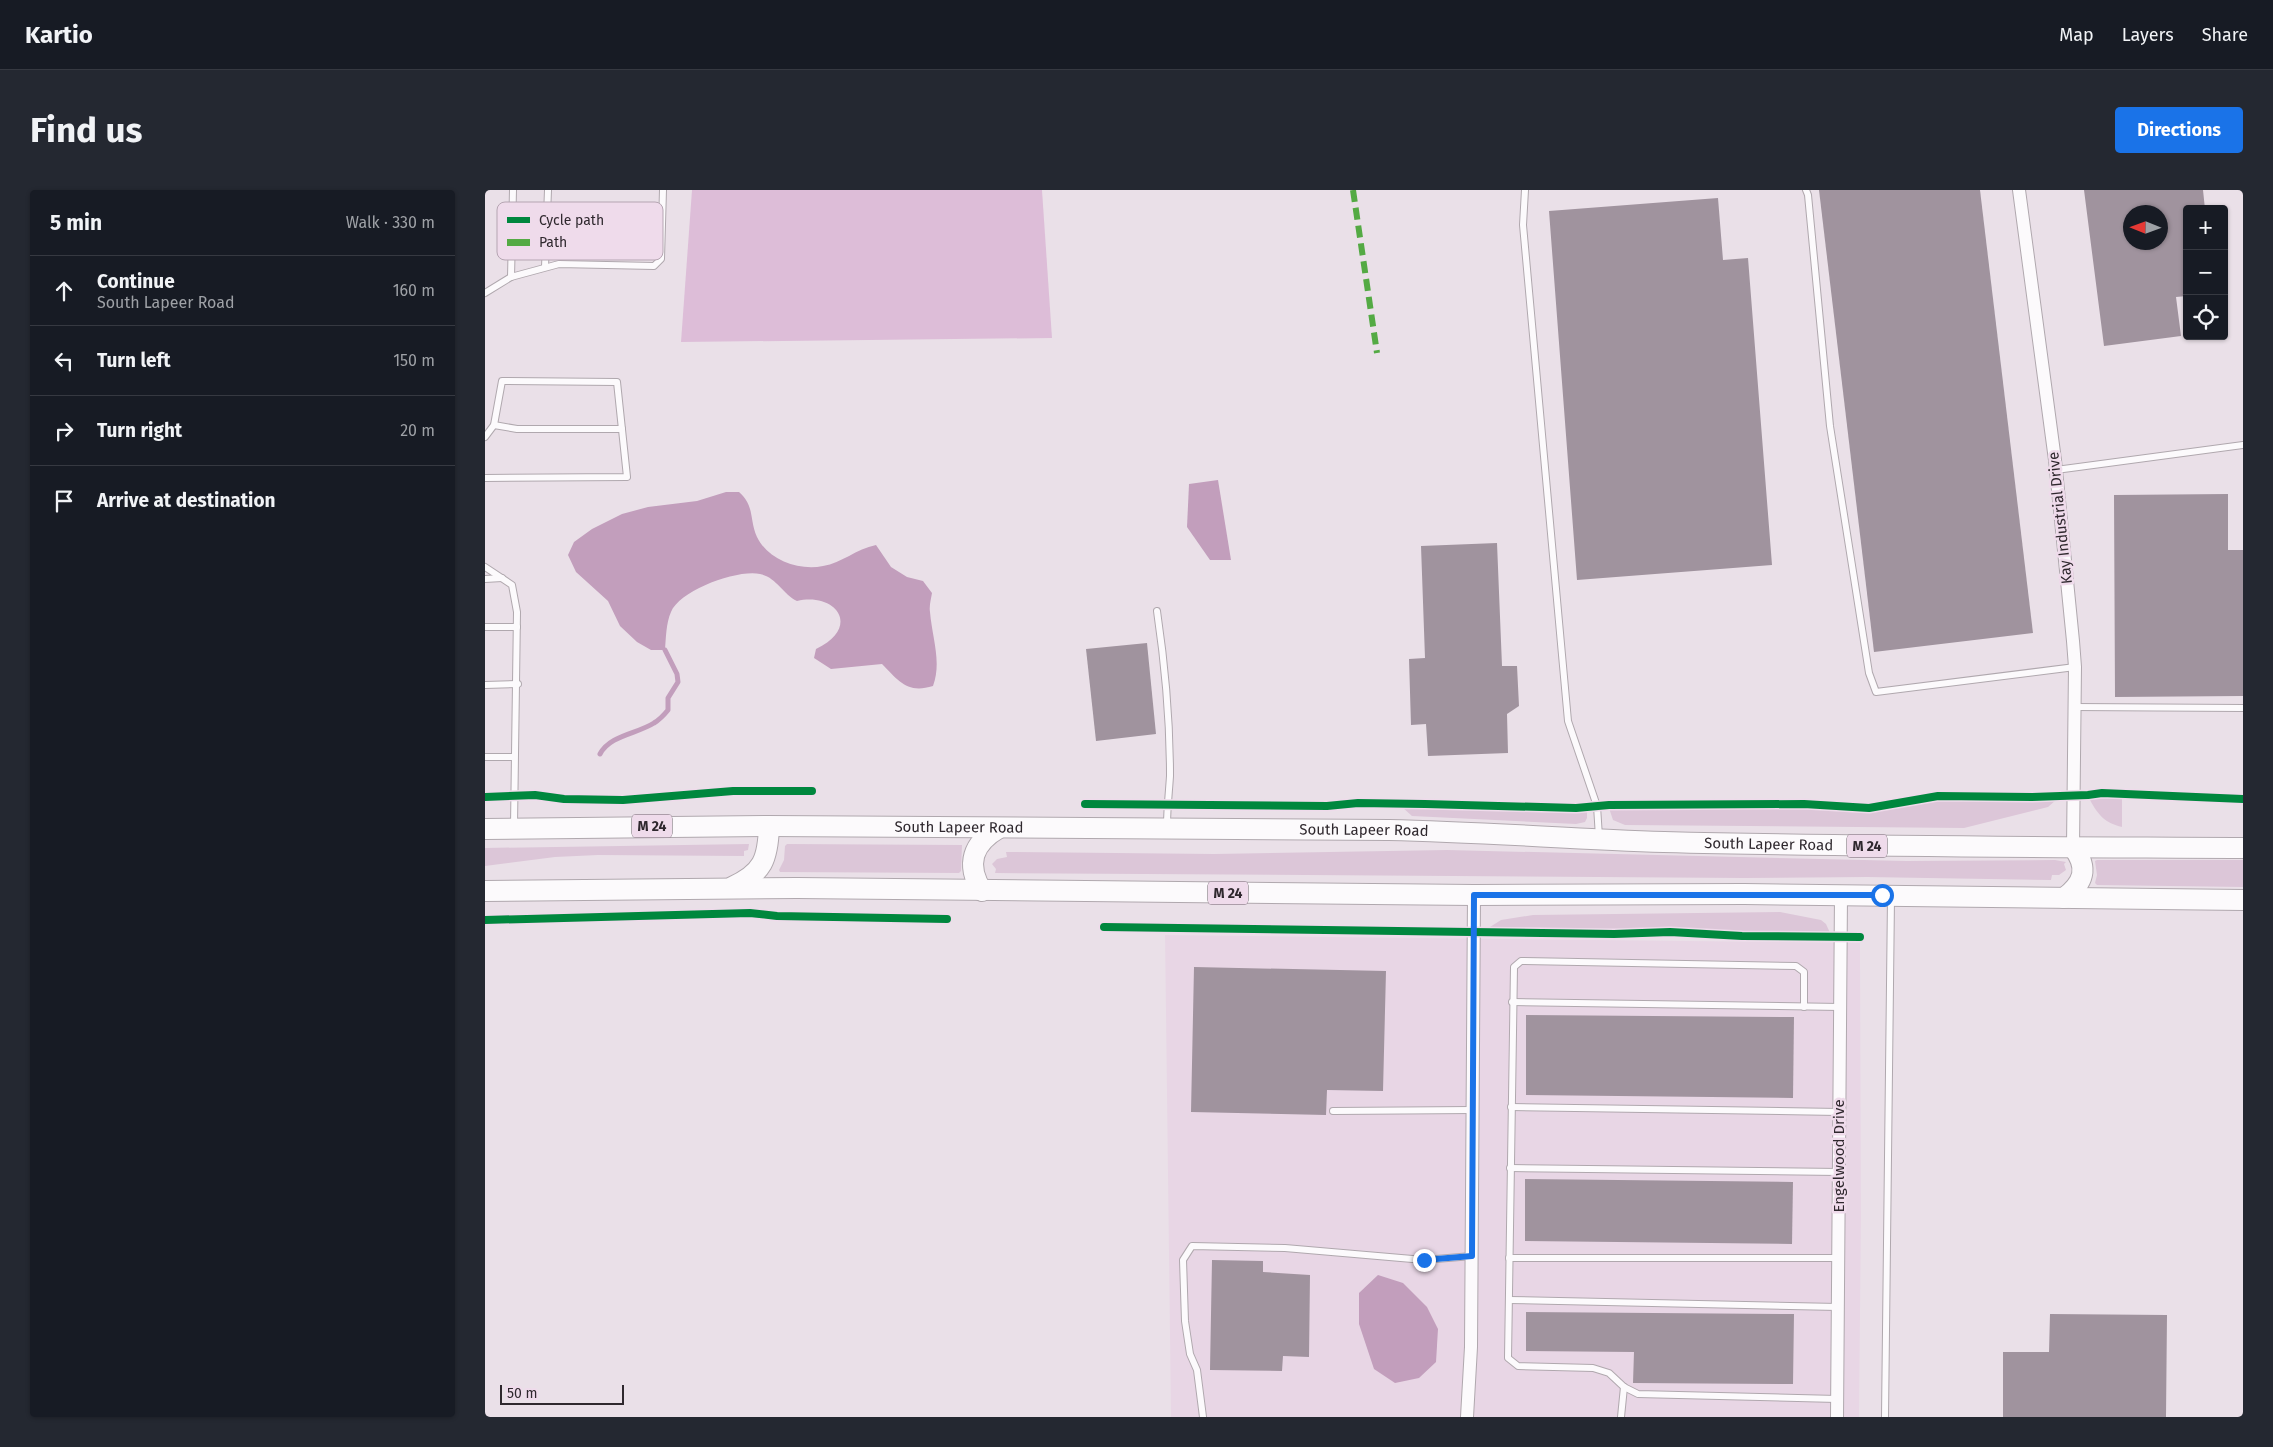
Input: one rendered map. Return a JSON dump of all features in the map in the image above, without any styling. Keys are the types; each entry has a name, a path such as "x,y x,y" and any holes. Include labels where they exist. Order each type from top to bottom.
{"main road":[{"name":"South Lapeer Road","path":"485,829 769,826 1465,832 1661,842 1910,847 2243,848"},
{"path":"730,888 749,878 760,868 769,848 769,826"},
{"path":"982,891 974,872 975,852 985,836 999,828"},
{"path":"2064,898 2075,890 2083,873 2079,854 2073,847"},
{"name":"M 24","path":"485,891 730,888 1474,895 1891,895 2243,900"}],"street":[{"name":"Kay Industrial Drive","path":"2019,190 2056,470 2075,667 2073,847"},
{"path":"1467,1417 1471,1347 1474,895"},
{"name":"Engelwood Drive","path":"1837,1417 1841,895"}],"lane":[{"path":"1525,190 1523,225 1568,721 1597,806 1599,838"},
{"path":"1806,190 1830,426 1869,673 1876,692 2075,667"},
{"path":"511,260 511,277"},
{"path":"545,260 545,267"},
{"path":"485,293 511,277 559,264 654,266 660,260"},
{"path":"485,437 494,426 502,381 617,382 627,477 485,478"},
{"path":"494,426 517,429 622,429"},
{"path":"2056,470 2243,445"},
{"path":"485,567 512,585 517,612 518,684 514,757 515,828"},
{"path":"485,579 502,578"},
{"path":"1157,611 1166,676 1169,731 1170,777 1167,829"},
{"path":"485,627 517,627"},
{"path":"485,685 518,684"},
{"path":"2074,707 2243,708"},
{"path":"485,757 514,757"},
{"path":"1885,1417 1891,895"},
{"path":"1804,1007 1804,972 1796,966 1521,961 1514,967 1512,1002 1509,1358 1519,1366 1593,1368 1609,1373 1624,1387 1638,1394 1837,1399"},
{"path":"1512,1002 1840,1007"},
{"path":"1511,1107 1839,1112"},
{"path":"1333,1112 1473,1110"},
{"path":"1510,1168 1839,1172"},
{"path":"1203,1417 1197,1370 1190,1354 1185,1320 1183,1260 1192,1246 1285,1248 1424,1260 1472,1256"},
{"path":"1509,1258 1838,1258"},
{"path":"1509,1300 1838,1307"},
{"path":"1621,1417 1624,1387"}],"shaded area":[{"path":"692,190 1042,190 1052,338 681,342"},
{"path":"1218,480 1231,560 1210,560 1187,527 1189,484"},
{"path":"726,492 739,492 744,497 750,508 757,537 762,545 776,558 804,567 823,566 876,545 891,567 907,577 923,581 932,593 930,610 937,659 936,677 933,686 924,688 910,687 899,681 882,664 831,669 814,658 816,649 830,640 838,631 840,622 838,613 832,606 823,602 811,600 797,601 771,578 760,574 750,573 725,578 697,589 686,596 677,604 669,616 665,650 651,650 637,642 620,626 608,601 576,572 568,555 574,542 592,529 622,514 648,507 697,501"},
{"path":"2098,797 2122,798 2122,827 2107,821 2099,814 2090,800"},
{"path":"1957,798 2056,800 2048,807 1964,828 1625,825 1613,820 1609,808 1798,808 1871,812 1914,802"},
{"path":"1402,807 1576,811 1587,809 1587,818 1585,822 1576,824 1412,816"},
{"path":"749,844 748,850 744,851 744,856 598,855 555,857 485,866 485,848"},
{"path":"787,844 962,845 961,871 959,873 780,872"},
{"path":"1447,850 1906,861 2055,860 2066,862 2064,864 2066,870 2059,875 2052,875 2051,880 1867,877 1744,878 995,873 996,869 992,864 997,859 1007,857 1006,852 1214,854"},
{"path":"2243,860 2243,887 2097,885 2095,883 2097,875 2095,861"},
{"path":"1780,912 1821,920 1826,924 1830,933 1490,927 1501,920 1533,915"},
{"path":"1165,935 1860,943 1861,1218 1859,1417 1171,1417"},
{"path":"1378,1275 1403,1283 1427,1307 1438,1329 1436,1362 1419,1378 1395,1383 1374,1369 1359,1324 1359,1293"}],"building":[{"path":"1819,190 1980,190 2033,633 1874,652"},
{"path":"2084,190 2203,190 2205,205 2183,205 2183,296 2176,297 2181,336 2104,346"},
{"path":"1718,198 1723,260 1748,258 1772,565 1577,580 1549,211"},
{"path":"2228,494 2228,550 2243,550 2243,696 2115,697 2114,495"},
{"path":"1497,543 1502,666 1517,666 1519,706 1507,714 1508,753 1428,756 1426,724 1411,725 1409,659 1425,658 1421,546"},
{"path":"1147,643 1156,734 1096,741 1086,649"},
{"path":"1194,967 1386,971 1383,1091 1327,1090 1326,1115 1191,1112"},
{"path":"1526,1015 1794,1017 1793,1098 1526,1095"},
{"path":"1525,1179 1793,1182 1792,1244 1525,1241"},
{"path":"1212,1260 1263,1261 1263,1272 1310,1275 1309,1357 1283,1356 1282,1371 1210,1370"},
{"path":"1526,1312 1794,1314 1793,1384 1633,1383 1634,1352 1526,1351"},
{"path":"2050,1314 2167,1315 2166,1417 2003,1417 2003,1352 2049,1352"}],"waterway":[{"path":"600,754 610,743 647,727 668,710 668,698 678,682 677,674 665,650"}],"marked path":[{"path":"1353,190 1377,353"}],"cycle path":[{"path":"485,797 535,795 564,799 623,800 733,791 812,791"},
{"path":"1085,804 1327,806 1358,803 1576,808 1609,805 1804,804 1869,808 1938,796 2032,797 2102,793 2243,799"},
{"path":"485,920 750,913 777,916 947,919"},
{"path":"1104,927 1614,934 1670,932 1742,936 1860,937"}],"route":[{"path":"1424,1260 1472,1256 1474,895 1882,895"}]}
